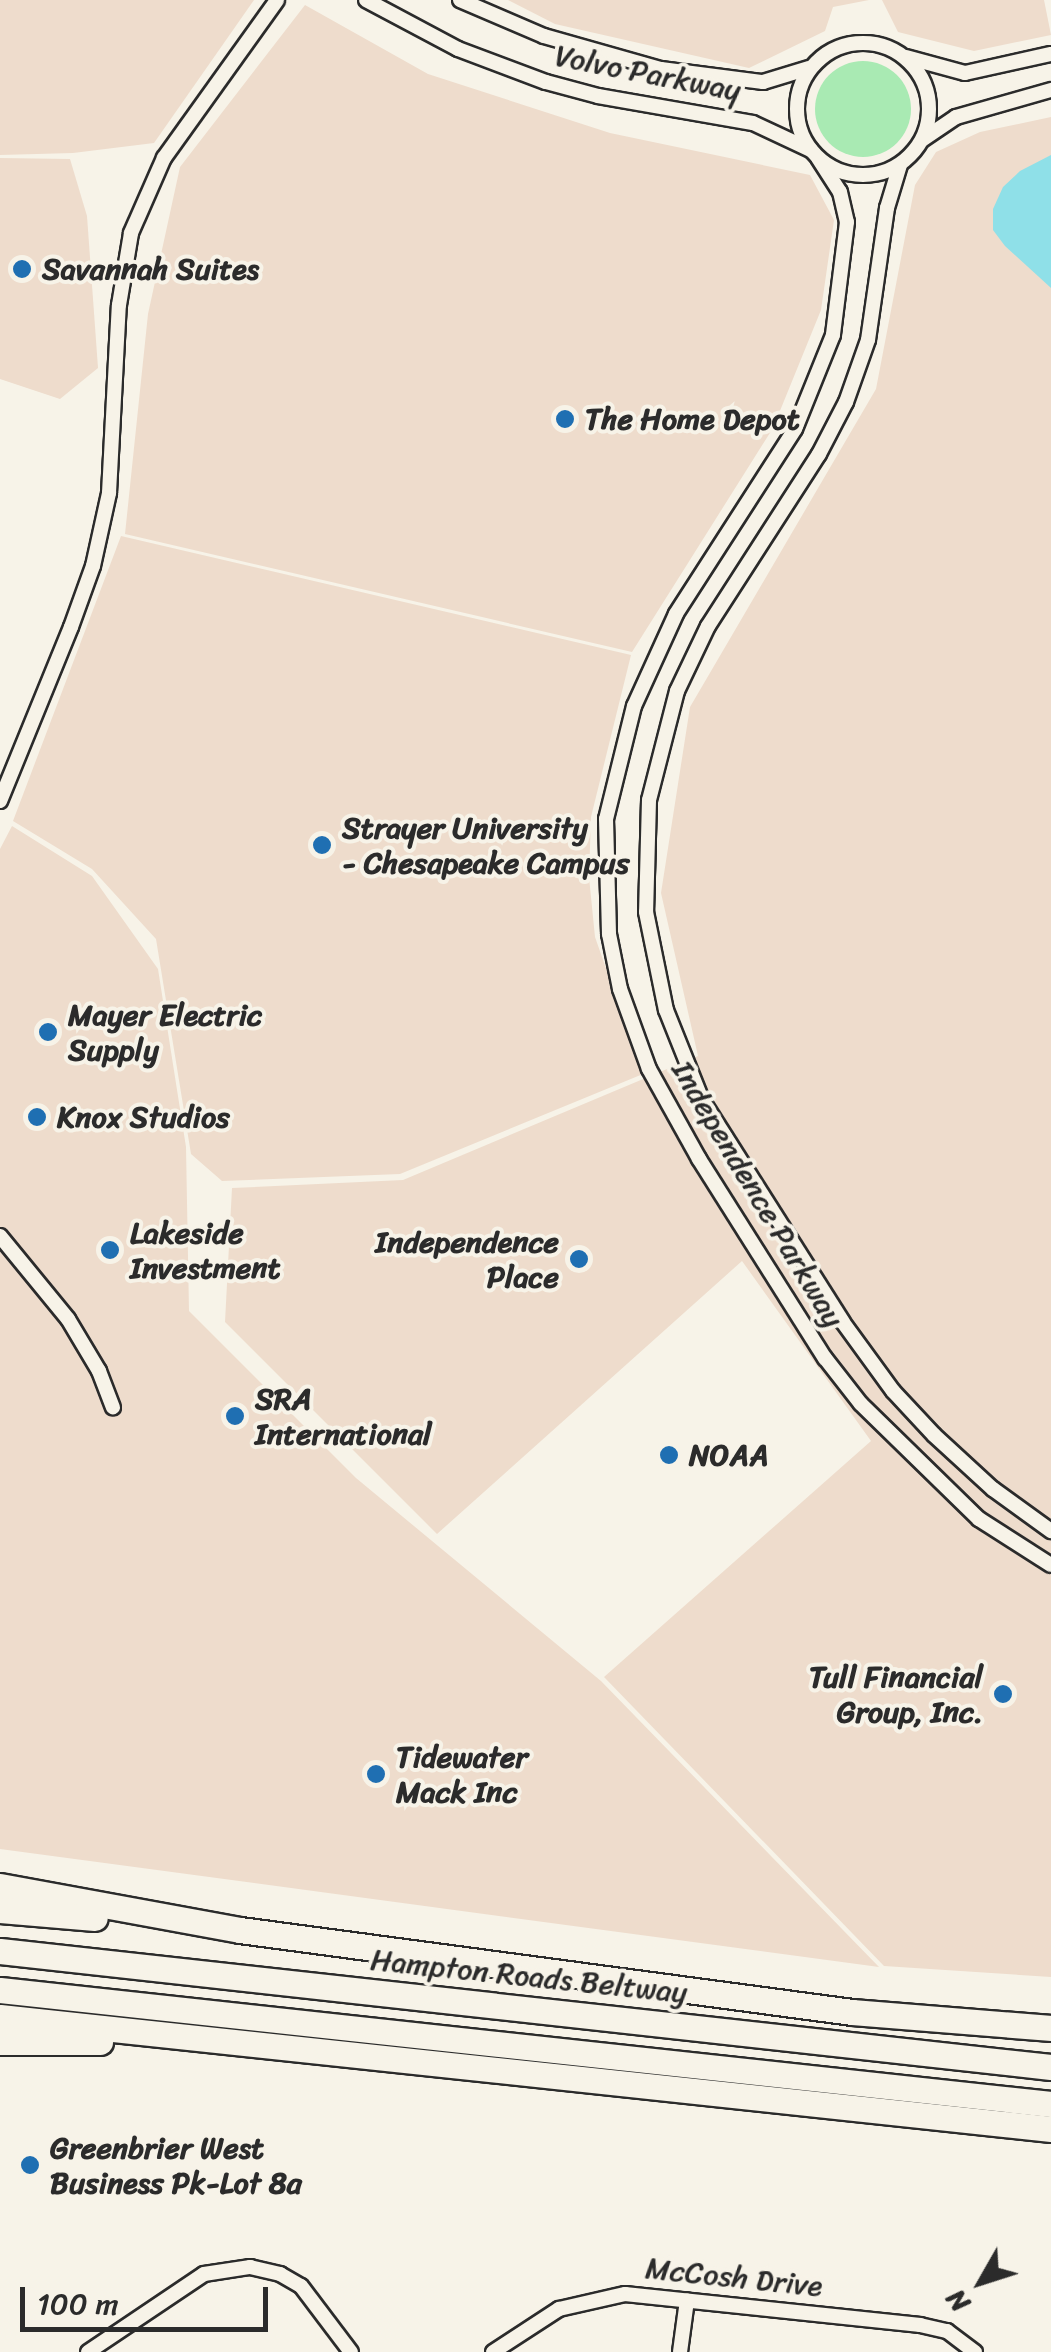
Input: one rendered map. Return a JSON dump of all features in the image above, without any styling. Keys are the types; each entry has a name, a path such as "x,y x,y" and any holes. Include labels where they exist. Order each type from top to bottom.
{"highway":[{"path":"0,1886 240,1930 852,2012 1051,2028"},
{"path":"0,1910 240,1930"},
{"name":"Hampton Roads Beltway","path":"0,1950 1051,2067"},
{"path":"0,1963 1051,2075"},
{"path":"0,1990 1051,2104"},
{"path":"0,2017 1051,2129"},
{"path":"0,2042 224,2041"}],"street":[{"path":"0,801 71,627 92,566 110,493 119,305 131,233 164,158 278,0"},
{"name":"Volvo Parkway","path":"366,0 458,50 546,82 629,103 753,122 849,174 884,172 900,165"},
{"name":"Volvo Parkway","path":"460,0 544,36 660,69 763,82 810,68 832,50 858,42 882,45 903,56 965,73 1051,54"},
{"path":"903,56 914,67 928,95 928,126 922,140"},
{"path":"810,68 798,94 796,113 815,154"},
{"path":"900,165 922,140 956,117 1051,90"},
{"name":"Independence Parkway","path":"815,154 840,192 847,222 833,334 822,370 794,429 676,614 634,706 606,819 609,934 620,988 649,1069 699,1159 825,1358 870,1414 978,1519 1051,1564"},
{"name":"Independence Parkway","path":"900,165 886,208 868,340 846,402 819,454 708,626 677,690 649,800 646,912 659,987 681,1055 714,1120 842,1321 893,1391 934,1435 993,1489 1051,1531"},
{"path":"0,1236 68,1320 99,1371 113,1407"},
{"path":"88,2352 204,2274 250,2267 301,2286 351,2352"},
{"name":"McCosh Drive","path":"493,2352 559,2308 590,2298 625,2294 920,2325 947,2331 975,2352"},
{"path":"680,2352 688,2300"}],"shaded area":[{"path":"0,0 254,0 154,143 73,153 0,155"},
{"path":"508,0 869,0 833,7 825,31 749,68 555,24"},
{"path":"882,0 1044,0 1051,35 974,51 898,32"},
{"path":"305,5 428,74 610,133 810,175 834,220 821,310 773,428 632,652 125,534 148,314 180,167"},
{"path":"1051,117 1051,1977 884,1966 604,1677 871,1441 742,1261 437,1534 225,1322 232,1188 403,1180 698,1056 661,893 690,707 876,389 915,185 936,152 980,132"},
{"path":"0,158 70,159 87,216 98,368 60,399 0,379"},
{"name":"Strayer University - Chesapeake Campus","path":"121,536 631,655 591,817 589,877 595,937 643,1074 400,1174 222,1181 191,1154 156,939 92,869 13,821"},
{"path":"12,826 92,876 158,969 186,1147 189,1311 356,1478 601,1681 879,1967 0,1849 0,849"}],"green space":[{"path":"863,61 881,65 897,75 907,91 911,109 907,127 897,143 881,153 863,157 845,153 829,143 819,127 815,109 819,91 829,75 845,65"}],"water":[{"path":"1051,155 1051,288 993,230 993,209 1003,187 1020,171"}],"place":[{"name":"Savannah Suites","path":"22,269"},
{"name":"The Home Depot","path":"565,419"},
{"name":"Strayer University - Chesapeake Campus","path":"322,845"},
{"name":"Mayer Electric Supply","path":"48,1032"},
{"name":"Knox Studios","path":"37,1117"},
{"name":"Lakeside Investment","path":"110,1250"},
{"name":"Independence Place","path":"579,1259"},
{"name":"SRA International","path":"235,1416"},
{"name":"NOAA","path":"669,1455"},
{"name":"Tull Financial Group, Inc.","path":"1003,1694"},
{"name":"Tidewater Mack Inc","path":"376,1774"},
{"name":"Greenbrier West Business Pk-Lot 8a","path":"30,2165"}]}
